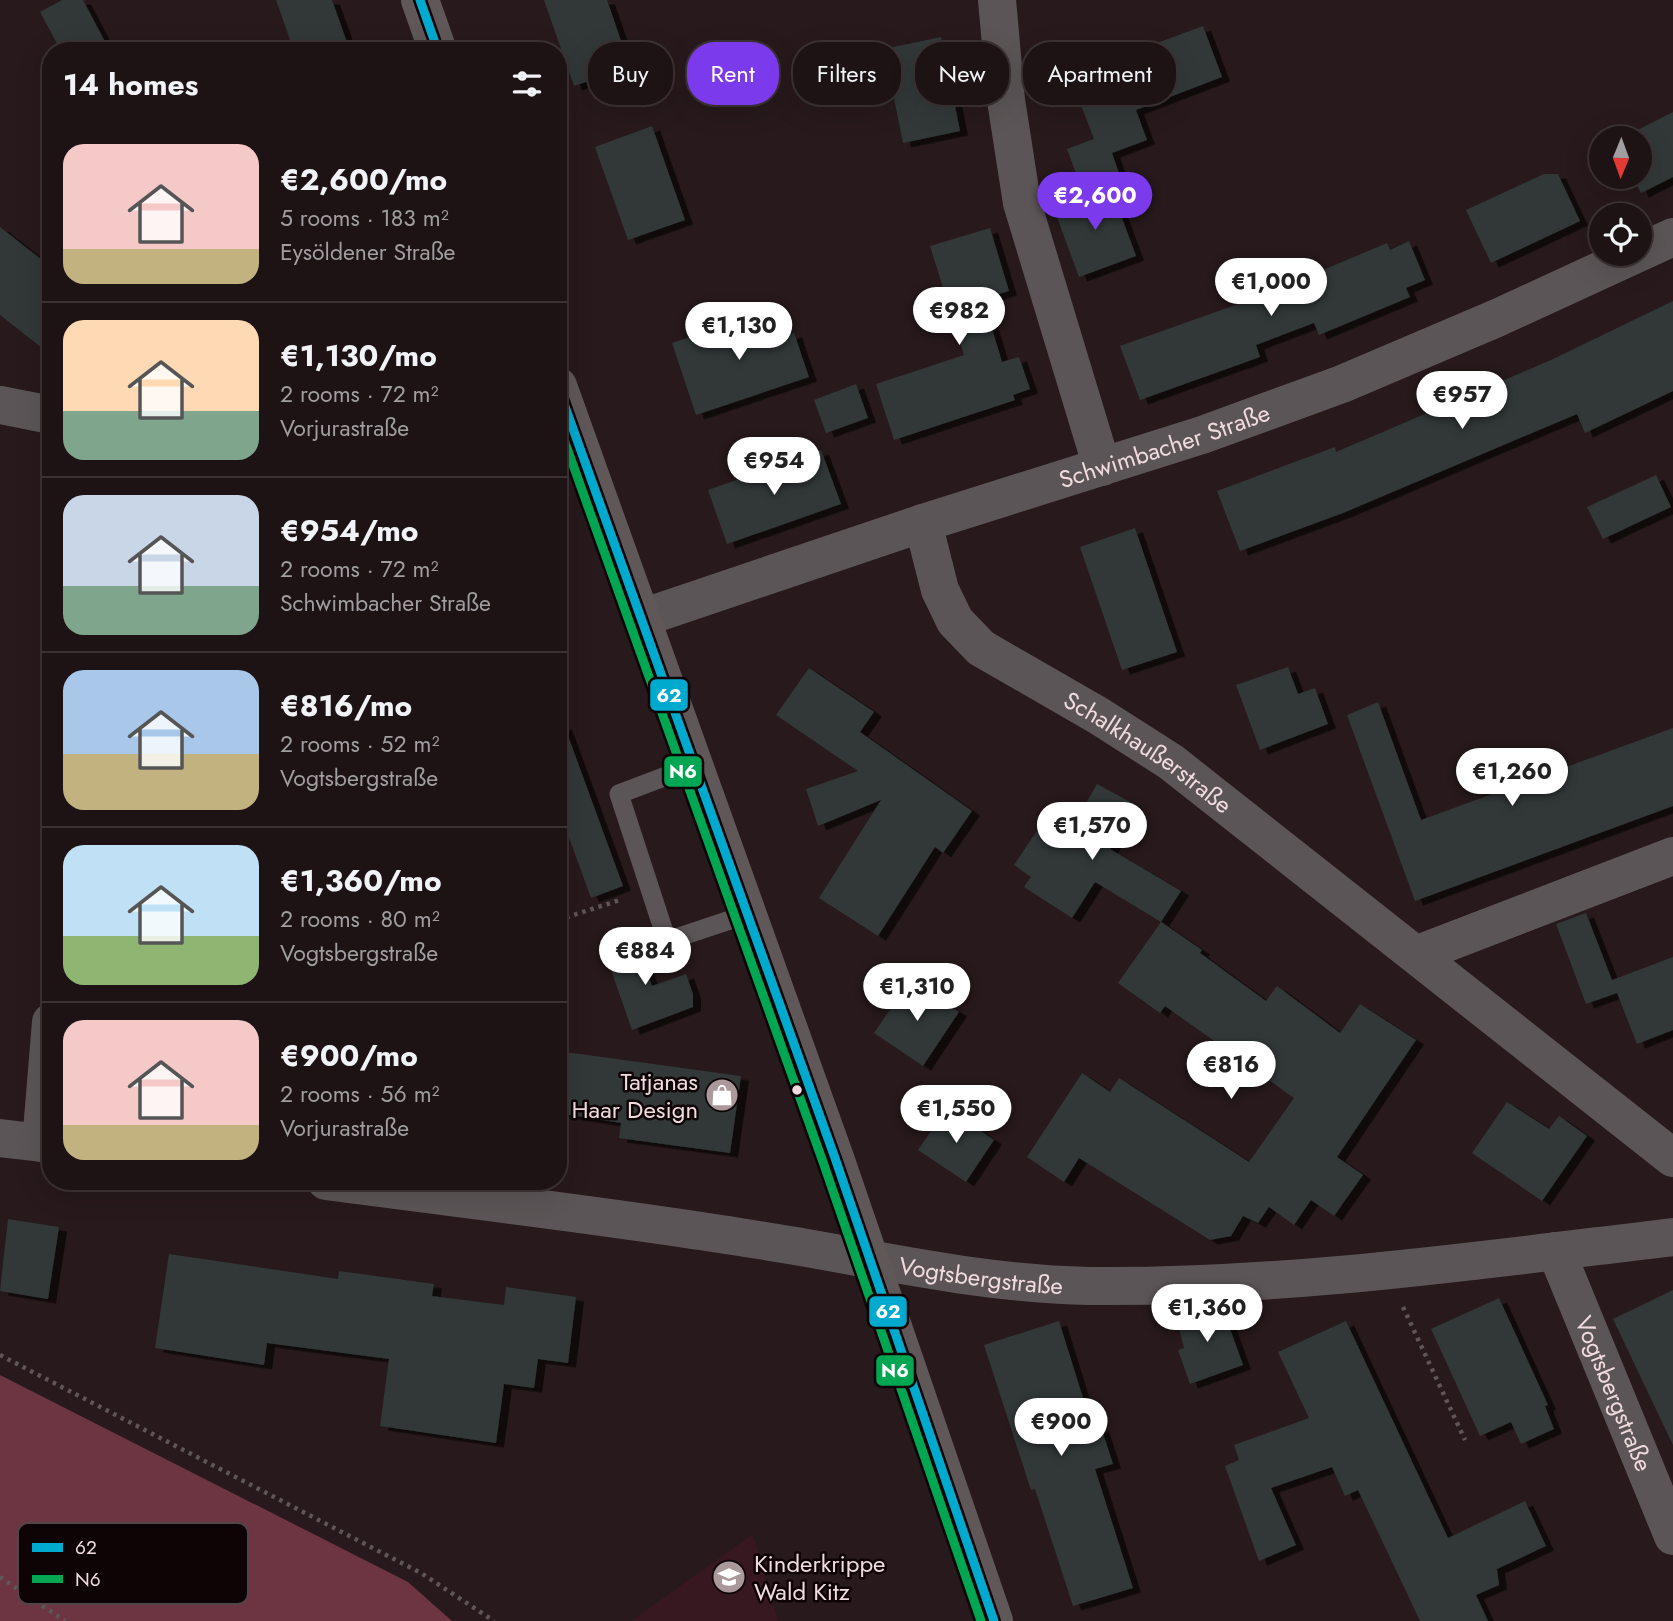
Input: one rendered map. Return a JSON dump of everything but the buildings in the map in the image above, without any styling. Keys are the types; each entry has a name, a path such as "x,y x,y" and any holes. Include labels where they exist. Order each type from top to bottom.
{"main road":[{"path":"420,0 435,42"},
{"path":"567,411 871,1262 994,1621"}],"street":[{"path":"997,0 1006,100 1022,203 1033,248 1102,467"},
{"name":"Schwimbacher Straße","path":"642,618 923,523 1202,435 1342,384 1497,318 1673,237"},
{"path":"0,405 42,413"},
{"name":"Schalkhaußerstraße","path":"923,523 940,590 955,621 981,648 1087,709 1171,762 1418,954 1673,1158"},
{"path":"1418,954 1673,856"},
{"path":"0,1138 42,1143"},
{"name":"Vogtsbergstraße","path":"392,1190 754,1239 871,1262 962,1276 1086,1286 1196,1284 1384,1269 1673,1237"},
{"name":"Vogtsbergstraße","path":"1556,1251 1673,1536"}],"lane":[{"path":"695,765 619,794 667,941 748,914"}],"path":[{"path":"567,917 651,890"},
{"path":"1384,1269 1465,1440"},
{"path":"0,1354 421,1573 494,1621"},
{"path":"0,1577 18,1589"},
{"path":"40,1604 65,1621"}],"shaded area":[{"path":"0,1375 408,1582 452,1621 0,1621"},
{"name":"Kinderkrippe Wald Kitz","path":"753,1534 778,1621 631,1621"}],"transit line":[{"name":"62","path":"420,0 435,42"},
{"name":"62","path":"567,412 835,1158 994,1621"},
{"name":"N6","path":"567,448 823,1162 981,1621"}],"place":[{"name":"Tatjanas Haar Design","path":"722,1095"},
{"name":"Kinderkrippe Wald Kitz","path":"729,1577"}]}
